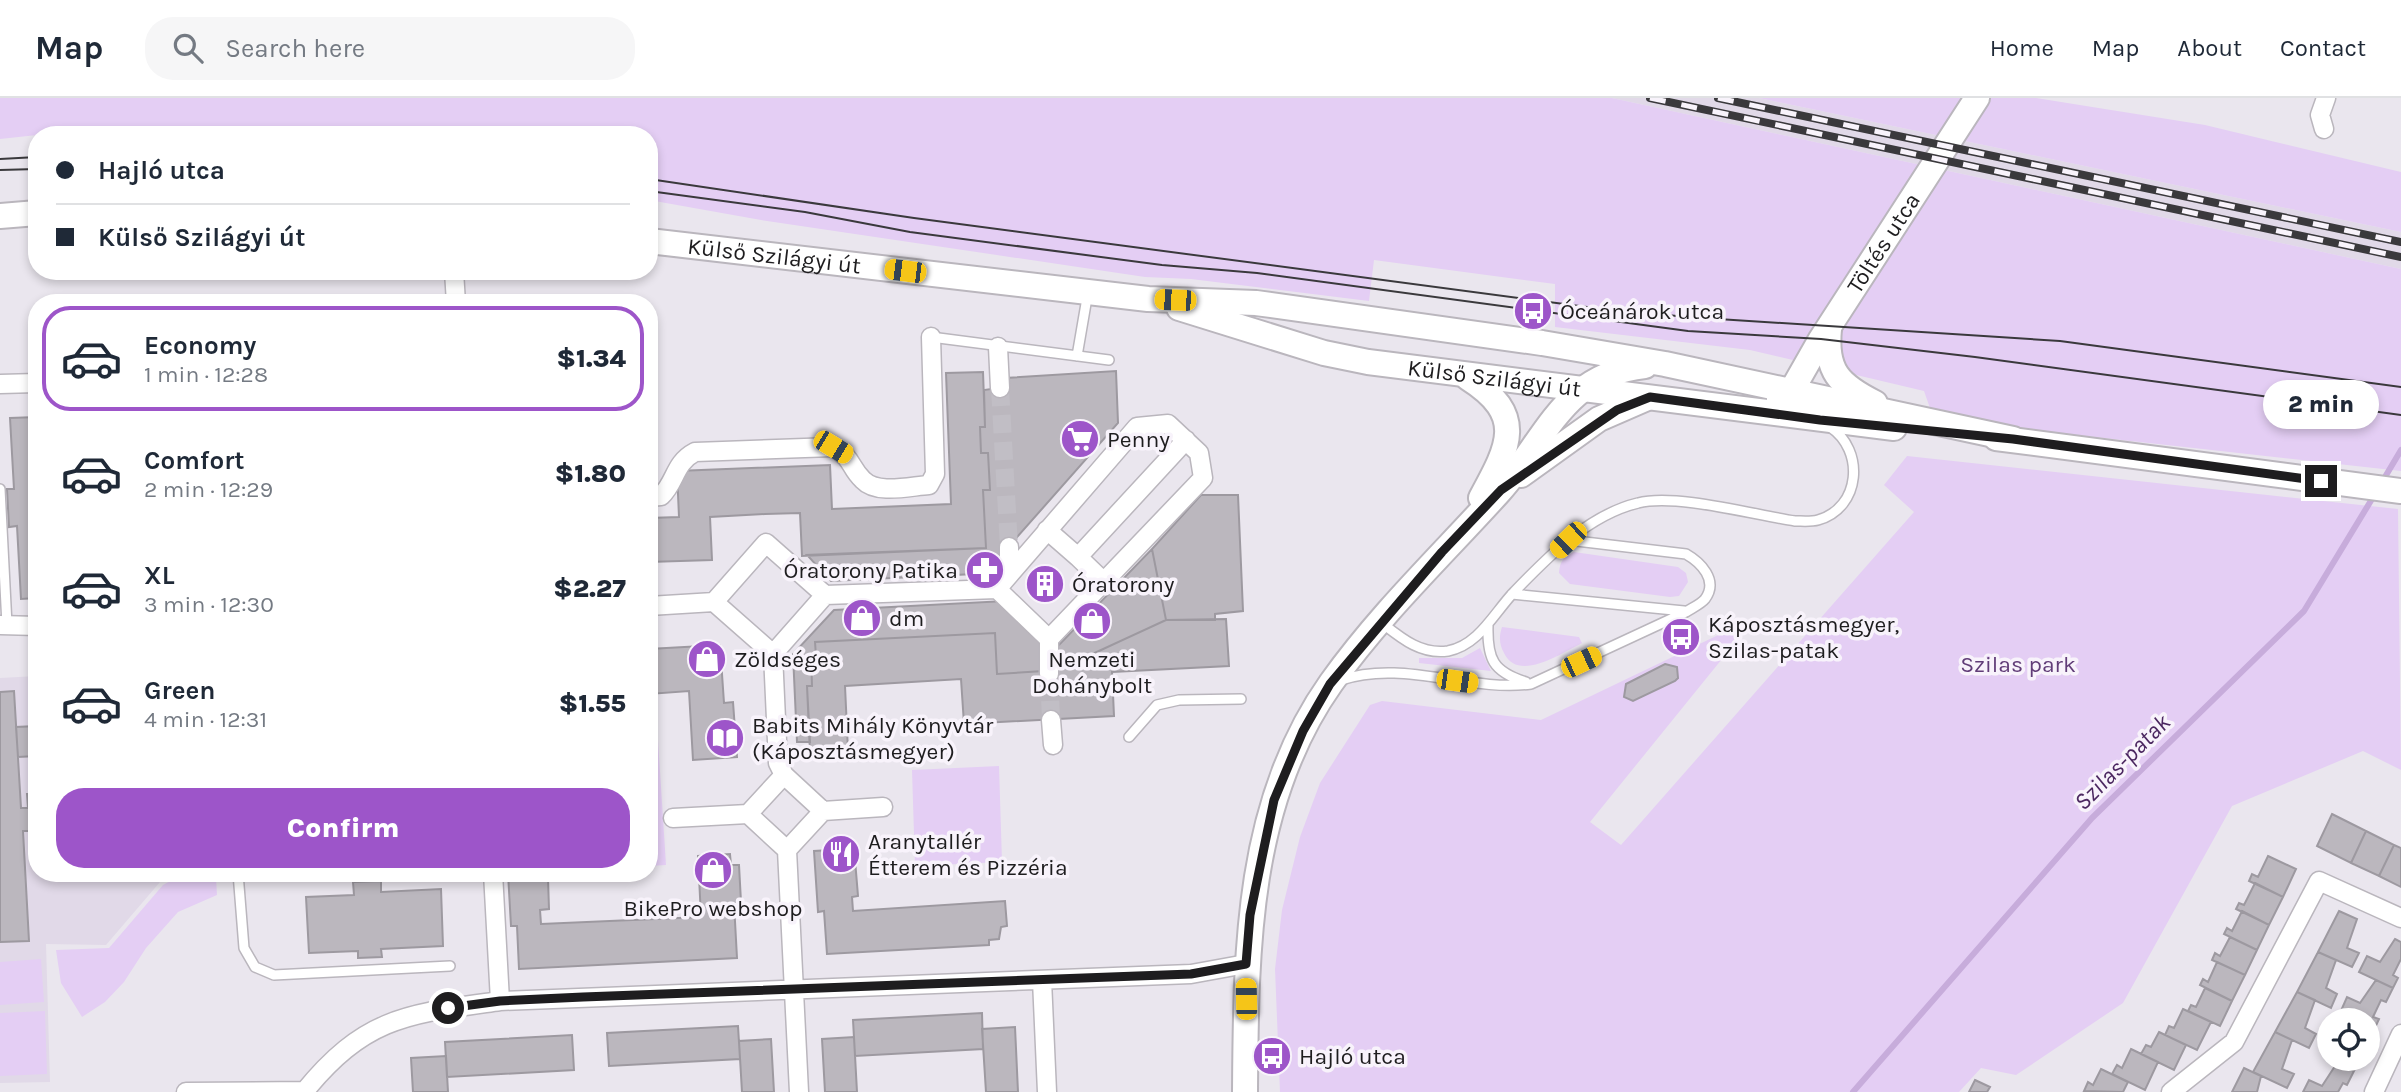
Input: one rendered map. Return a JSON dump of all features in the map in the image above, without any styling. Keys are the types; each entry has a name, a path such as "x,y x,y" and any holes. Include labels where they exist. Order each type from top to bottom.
{"street":[{"name":"Töltés utca","path":"1792,390 1825,333 1976,98"},
{"path":"2325,129 2320,115 2326,98"},
{"path":"0,216 28,214"},
{"name":"Külső Szilágyi út","path":"658,243 1148,299 1256,303 1542,343 1665,364 2013,439"},
{"name":"Külső Szilágyi út","path":"1148,299 1324,354 1570,394 1650,397 1820,420 2013,439 2401,491"},
{"path":"1757,384 1778,377 1797,366 1825,333"},
{"path":"1825,333 1828,356 1835,375 1857,395 1901,416"},
{"path":"658,496 671,486 679,464 695,452 833,447 848,456 863,480 875,488 929,485 935,474 931,337"},
{"path":"1542,343 1556,351 1564,362 1570,394"},
{"path":"998,347 1000,388"},
{"path":"1245,1092 1246,964 1250,915 1274,800 1303,731 1330,684 1381,622 1501,490 1570,394 1619,369 1665,364"},
{"path":"1465,376 1497,400 1503,408 1507,435 1491,479 1465,528"},
{"path":"0,384 28,383"},
{"path":"1738,408 1781,398 1792,390"},
{"path":"1501,490 1599,419 1650,397"},
{"path":"997,589 1137,427 1168,424 1199,453 1203,478 1049,639 1049,674"},
{"path":"1078,557 1186,440"},
{"path":"1047,530 1104,582"},
{"path":"714,602 766,543 825,595 997,589 1049,639"},
{"path":"1009,547 1009,574"},
{"path":"822,811 783,775 778,763 773,654 825,595"},
{"path":"658,605 714,602 773,654"},
{"path":"4,625 28,626"},
{"path":"1051,720 1052,745"},
{"path":"673,818 748,814 783,775"},
{"path":"787,850 822,811 883,807"},
{"path":"748,814 787,850 799,1092"},
{"path":"2171,1092 2234,1042 2319,881 2401,918"},
{"path":"493,882 500,1001"},
{"path":"186,1092 304,1091 337,1053 387,1023 423,1012 500,1001 1191,974 1246,964"},
{"path":"1042,979 1047,1092"},
{"path":"2374,1092 2401,1034"}],"lane":[{"path":"1076,356 1088,292"},
{"path":"931,337 1109,360"},
{"path":"1381,622 1403,639 1427,650 1448,650 1466,644 1488,625 1512,594 1568,540 1619,510 1639,502 1663,500 1795,521 1817,521 1835,512 1847,497 1855,473 1852,452 1844,438 1820,420"},
{"path":"0,489 4,625"},
{"path":"1330,684 1355,676 1390,672 1505,687 1531,684 1686,612 1705,599 1709,586 1708,574 1700,562 1686,554 1568,540"},
{"path":"1512,594 1686,612"},
{"path":"1488,625 1487,645 1492,662 1505,676 1531,684"},
{"path":"1129,737 1157,705 1179,700 1241,699"},
{"path":"239,882 243,948 255,967 274,975 450,966"}],"shaded area":[{"path":"1612,98 1759,98 2401,232 2401,269"},
{"path":"28,676 28,882 160,882 106,945 46,944 50,1082 0,1083 0,678"}],"green space":[{"path":"0,98 1612,98 2401,269 2401,471 1959,422 1931,411 1924,391 1750,350 1555,327 1555,284 1374,260 1369,301 1191,279 1145,277 761,220 658,202 658,126 28,126 28,136 0,139"},
{"path":"1759,98 2036,98 2205,125 2401,172 2401,232"},
{"name":"Szilas park","path":"1907,456 2398,509 2401,770 2363,751 2232,806 2123,1003 2016,1075 1981,1068 1959,1092 1280,1092 1275,969 1282,910 1300,837 1320,783 1370,705 1382,701 1541,720 1737,626 1743,633 1590,822 1621,845 1914,512 1884,485"},
{"path":"1574,552 1678,567 1686,573 1688,582 1679,596 1670,597 1570,584 1559,573 1559,569 1563,560"},
{"path":"1502,627 1579,637 1582,643 1541,663 1519,666 1511,662 1502,650"},
{"path":"1480,648 1491,671 1419,663 1419,658 1462,658"},
{"path":"658,740 666,865 658,865"},
{"path":"999,766 1002,862 915,866 912,770"},
{"path":"169,882 216,882 217,895 178,912 146,948 124,982 105,1002 82,1017 61,983 56,950 109,948 163,885"},
{"path":"41,959 44,1002 0,1005 0,962"},
{"path":"45,1011 47,1074 0,1076 0,1013"}],"building":[{"path":"1116,371 1118,423 995,562 995,573 831,581 807,555 986,548 983,490 990,490 988,453 981,453 980,427 985,427 984,390 1005,387 1005,378"},
{"path":"983,372 985,427 980,427 981,453 988,453 990,490 983,490 986,548 802,556 800,513 765,514 710,517 712,560 658,562 658,518 679,517 677,471 830,465 832,509 951,504 946,373"},
{"path":"28,417 28,599 21,599 17,526 9,527 7,489 14,489 10,418"},
{"path":"1201,495 1238,495 1243,611 1215,614 1215,620 1166,620 1152,549"},
{"path":"1152,549 1166,620 1056,671 1054,650"},
{"name":"Óratorony","path":"1057,571 1058,595 1034,597 1032,572"},
{"path":"1005,601 1005,609 1033,636 1040,637 1043,671 997,674 995,633 815,642 816,656 811,656 812,686 807,686 810,742 797,742 793,654 834,610"},
{"path":"1226,619 1229,666 1112,672 1114,716 964,724 961,679 845,686 848,751 810,753 807,686 812,686 811,656 816,656 815,642 995,633 997,674 1043,671 1049,674 1166,620"},
{"path":"720,645 724,703 733,702 737,757 693,760 689,691 658,693 658,648"},
{"path":"1665,664 1677,667 1678,678 1675,681 1633,701 1624,697 1626,684"},
{"path":"14,691 21,808 28,808 28,831 23,831 29,941 0,942 0,692"},
{"path":"28,726 28,756 18,757 16,727"},
{"path":"2332,814 2366,831 2351,863 2317,846"},
{"path":"2366,831 2394,845 2379,876 2351,863"},
{"path":"2394,845 2401,848 2401,887 2379,876"},
{"path":"848,849 849,861 855,860 858,896 852,897 853,911 1005,901 1007,926 1001,927 999,939 989,940 989,945 827,954 824,911 818,912 814,851"},
{"path":"730,854 731,865 739,865 741,902 734,903 737,958 519,969 517,926 511,926 509,882 548,882 549,909 540,910 541,924 701,917 698,856"},
{"path":"2268,856 2296,869 2283,897 2249,881 2252,874 2258,877"},
{"path":"353,882 381,882 381,892 441,889 443,946 381,949 382,957 358,958 358,951 309,953 306,897 354,895"},
{"path":"2255,883 2283,897 2269,925 2236,909 2239,903 2244,905"},
{"path":"2242,911 2269,925 2257,950 2224,934 2227,928 2232,931"},
{"path":"2339,911 2357,919 2347,948 2359,953 2352,967 2318,952"},
{"path":"2230,937 2257,950 2245,975 2212,960 2215,953 2220,956"},
{"path":"2395,939 2401,942 2401,959 2393,975 2398,978 2393,988 2359,972 2367,956 2380,962"},
{"path":"2318,952 2336,960 2326,988 2337,994 2331,1008 2297,992"},
{"path":"2217,962 2245,975 2232,1001 2200,985 2203,979 2208,982"},
{"path":"2376,980 2393,988 2386,1002 2381,1000 2377,1008 2342,1008 2347,997 2360,1003"},
{"path":"2205,988 2232,1001 2220,1026 2188,1011 2191,1005 2196,1007"},
{"path":"2297,992 2315,1000 2305,1028 2316,1034 2309,1048 2275,1032"},
{"path":"2183,1009 2211,1022 2197,1050 2165,1035 2169,1026 2174,1028"},
{"path":"982,1013 983,1049 855,1056 853,1020"},
{"path":"738,1026 740,1059 609,1066 607,1033"},
{"path":"1015,1027 1018,1092 986,1092 982,1029"},
{"path":"2159,1032 2186,1045 2174,1070 2141,1054 2146,1045 2151,1047"},
{"path":"2275,1032 2292,1040 2282,1069 2294,1074 2287,1088 2253,1072"},
{"path":"572,1035 574,1070 447,1077 445,1042"},
{"path":"854,1037 857,1092 825,1092 822,1039"},
{"path":"771,1039 774,1092 742,1092 739,1041"},
{"path":"2131,1049 2158,1062 2145,1090 2112,1074 2117,1065 2122,1068"},
{"path":"446,1056 448,1092 413,1092 411,1058"},
{"path":"2244,1068 2261,1076 2257,1092 2232,1092"},
{"path":"2101,1069 2128,1082 2123,1092 2084,1091 2088,1082 2093,1085"},
{"path":"2332,1071 2354,1071 2347,1085 2343,1083 2338,1092 2303,1092 2309,1080 2322,1086"},
{"path":"1975,1080 1990,1087 1987,1092 1969,1092"}],"waterway":[{"name":"Szilas-patak","path":"2382,482 2401,450"},
{"name":"Szilas-patak","path":"1853,1092 2092,818 2304,611 2375,494"}],"tunnel":[{"path":"1000,388 1009,547"},
{"path":"1049,674 1051,720"}],"tram line":[{"path":"0,159 28,157"},
{"path":"0,170 28,169"},
{"path":"658,180 914,218 1587,307 1687,317 2060,341 2401,387"},
{"path":"658,192 805,212 910,232 1162,265 1257,273 1688,331 1821,339 1975,357 2401,415"}],"railway":[{"path":"1650,98 2401,257"},
{"path":"1718,98 2401,242"}],"place":[{"name":"Óceánárok utca","path":"1533,311"},
{"name":"Penny","path":"1080,439"},
{"name":"Óratorony Patika","path":"985,570"},
{"name":"Óratorony","path":"1045,584"},
{"name":"dm","path":"862,618"},
{"name":"Nemzeti Dohánybolt","path":"1092,621"},
{"name":"Káposztásmegyer, Szilas-patak","path":"1681,637"},
{"name":"Zöldséges","path":"707,659"},
{"name":"Babits Mihály Könyvtár (Káposztásmegyer)","path":"725,738"},
{"name":"Aranytallér Étterem és Pizzéria","path":"841,854"},
{"name":"BikePro webshop","path":"713,870"},
{"name":"Hajló utca","path":"1272,1056"}],"route":[{"path":"448,1008 500,1001 583,997 785,992 1191,974 1246,964 1250,915 1274,800 1288,762 1330,684 1442,552 1501,490 1599,419 1650,397 1820,420 2013,439 2321,481"}]}
